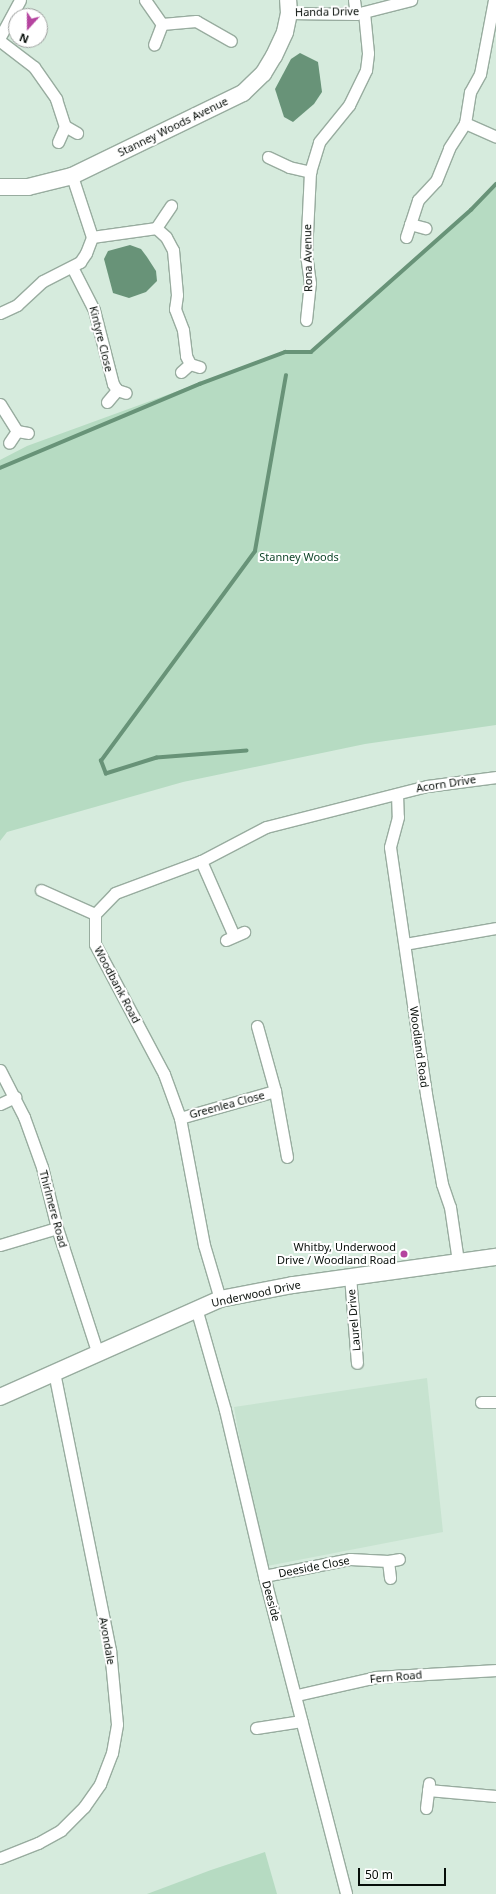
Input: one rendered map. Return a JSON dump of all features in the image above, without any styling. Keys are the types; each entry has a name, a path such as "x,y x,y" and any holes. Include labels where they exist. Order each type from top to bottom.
{"street":[{"path":"0,37 20,0"},
{"path":"145,0 162,24"},
{"name":"Rona Avenue","path":"306,320 310,283 306,254 310,172 319,142 349,105 366,70 368,53 360,13 354,0"},
{"name":"Handa Drive","path":"288,7 360,13 411,0"},
{"path":"406,237 418,200 436,181 449,148 465,123 470,92 480,74 494,0"},
{"name":"Stanney Woods Avenue","path":"0,187 28,187 72,176 243,93 263,74 274,56 285,32 288,7"},
{"path":"162,24 196,21 231,41"},
{"path":"154,45 162,24"},
{"path":"0,41 26,60 49,87 65,126 77,133"},
{"path":"465,123 496,137"},
{"path":"58,142 65,126"},
{"path":"268,157 289,167 310,172"},
{"path":"0,313 17,305 43,281 80,262 86,253 92,236 72,176"},
{"path":"92,236 156,228 171,206"},
{"path":"410,224 425,228"},
{"path":"156,228 166,237 173,250 177,295 176,316 183,330 190,368"},
{"name":"Kintyre Close","path":"72,267 90,299 108,370 122,391 107,402"},
{"path":"0,404 22,432 9,443"},
{"name":"Acorn Drive","path":"397,794 427,786 496,777"},
{"path":"41,890 95,914 107,899 121,890 201,861 266,827 397,794"},
{"name":"Woodland Road","path":"397,794 398,817 390,847 427,1101 442,1184 450,1207 458,1261"},
{"path":"201,861 235,936"},
{"name":"Woodbank Road","path":"95,914 95,944 164,1074 180,1118 204,1245 220,1300"},
{"path":"405,944 496,928"},
{"name":"Greenlea Close","path":"257,1026 275,1092 286,1156"},
{"name":"Thirlmere Road","path":"0,1070 15,1097 42,1167 57,1228 97,1352"},
{"name":"Greenlea Close","path":"180,1118 275,1092"},
{"path":"0,1104 15,1097"},
{"path":"0,1245 57,1228"},
{"path":"458,1261 496,1257"},
{"name":"Underwood Drive","path":"0,1397 196,1308 220,1300 350,1276 458,1261"},
{"name":"Laurel Drive","path":"350,1276 357,1363"},
{"name":"Deeside","path":"196,1308 225,1410 264,1576 297,1695 301,1721 346,1894"},
{"name":"Avondale","path":"0,1858 38,1843 61,1830 84,1807 100,1784 112,1753 117,1724 110,1650 54,1372"},
{"path":"481,1402 496,1402"},
{"name":"Deeside Close","path":"264,1576 350,1559 394,1560 390,1578"},
{"name":"Fern Road","path":"297,1695 376,1677 496,1670"},
{"path":"256,1728 301,1721"},
{"path":"426,1808 429,1786 496,1796"}],"shaded area":[{"path":"300,53 318,62 322,92 314,104 293,122 284,117 275,89 291,59"},
{"path":"130,245 141,249 147,257 156,271 157,281 146,292 129,298 113,293 104,259 108,251"},
{"path":"427,1378 443,1532 262,1567 234,1407"}],"green space":[{"name":"Stanney Woods","path":"496,184 496,725 365,744 183,782 7,832 0,841 0,460 27,446 285,352 311,352 471,210"},
{"path":"265,1852 277,1894 147,1894 211,1870"}],"waterway":[{"path":"0,468 200,384 285,352 311,352 471,210 496,184"},
{"path":"247,751 157,758 106,774 101,761 255,551 286,376"}],"place":[{"name":"Whitby, Underwood Drive / Woodland Road","path":"404,1254"}]}
